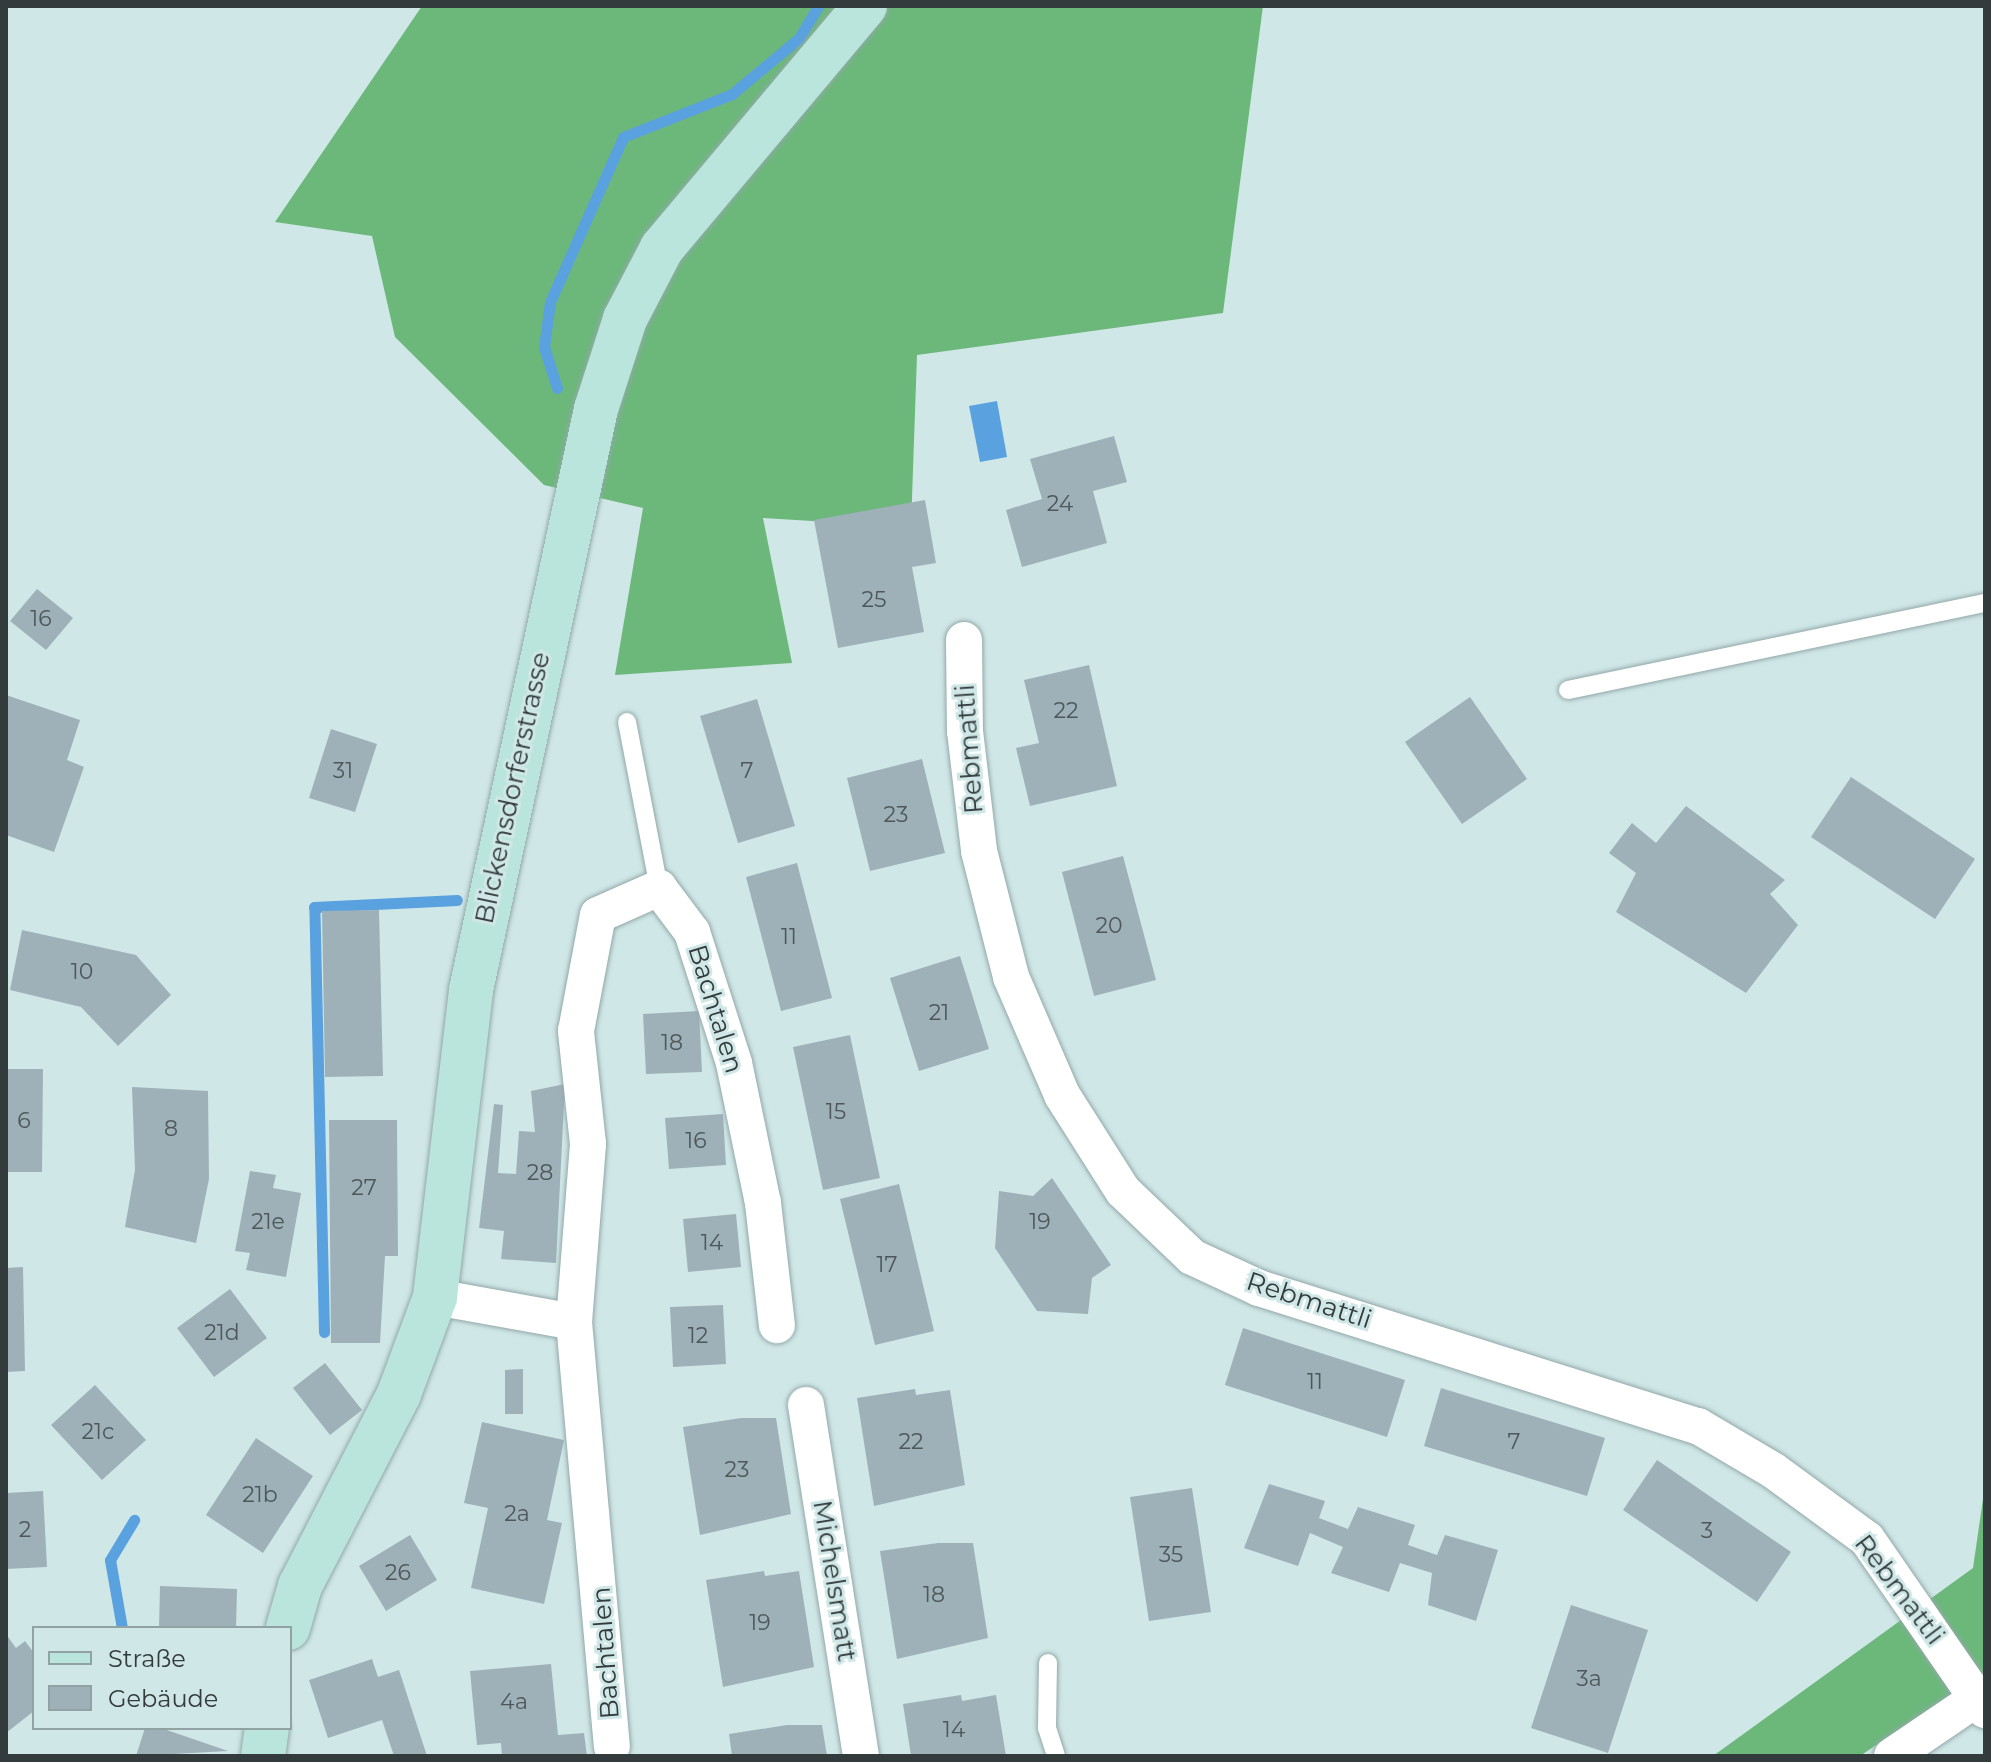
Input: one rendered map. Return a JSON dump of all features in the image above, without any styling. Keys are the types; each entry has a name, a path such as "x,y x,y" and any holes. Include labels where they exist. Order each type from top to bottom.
{"street":[{"name":"Blickensdorferstrasse","path":"289,1626 300,1586 399,1394 435,1297 471,990 592,424 625,319 662,248 865,6"},
{"name":"Rebmattli","path":"964,640 979,851 1011,977 1062,1095 1123,1191 1192,1257 1259,1288 1574,1382 1711,1433 1867,1539 1983,1700"},
{"name":"Bachtalen","path":"612,1746 574,1322 588,1144 576,1031 598,915 659,888 692,932 734,1063 763,1203 777,1325"},
{"path":"435,1297 574,1322"},
{"name":"Michelsmatt","path":"806,1405 861,1756"},
{"path":"1892,1756 1983,1700"},
{"path":"263,1756 267,1730"}],"lane":[{"path":"1568,690 1985,603"},
{"path":"627,722 659,888"},
{"path":"1048,1663 1047,1728 1056,1756"}],"green space":[{"path":"422,6 1263,6 1223,313 917,355 911,527 763,518 792,663 615,675 643,508 544,485 395,337 372,236 275,222"},
{"path":"1985,1485 1985,1671 1860,1756 1713,1756 1973,1568"}],"water":[{"path":"997,401 1007,457 980,462 969,406"}],"building":[{"path":"1114,436 1127,482 1093,491 1107,543 1022,567 1006,510 1042,499 1030,459"},
{"path":"925,500 936,563 912,567 924,632 838,648 814,520"},
{"path":"37,589 73,618 46,650 10,621"},
{"path":"1089,665 1117,786 1030,806 1016,748 1039,743 1024,680"},
{"path":"6,695 80,720 67,760 84,767 54,852 6,835"},
{"path":"1470,697 1527,779 1462,824 1405,742"},
{"path":"757,699 795,826 738,843 700,716"},
{"path":"331,729 377,744 355,812 309,798"},
{"path":"922,759 945,853 870,871 847,778"},
{"path":"1851,777 1975,859 1935,919 1811,837"},
{"path":"1686,806 1785,880 1770,894 1798,925 1746,993 1616,912 1636,873 1609,853 1632,823 1656,843"},
{"path":"1123,856 1156,980 1094,996 1062,872"},
{"path":"797,863 832,998 781,1011 746,877"},
{"path":"379,910 383,1076 325,1077 322,911"},
{"path":"22,930 136,955 171,995 118,1046 81,1007 10,990"},
{"path":"960,956 989,1049 919,1071 890,978"},
{"path":"699,1011 702,1072 646,1074 643,1014"},
{"path":"850,1035 880,1178 823,1190 793,1047"},
{"path":"6,1069 43,1069 42,1172 6,1172"},
{"path":"565,1084 556,1263 501,1259 504,1231 479,1228 494,1104 503,1105 498,1173 516,1174 519,1131 535,1132 531,1091"},
{"path":"132,1087 208,1091 209,1179 196,1243 125,1227 135,1170"},
{"path":"723,1114 726,1165 669,1169 665,1118"},
{"path":"329,1120 397,1120 398,1256 385,1256 380,1343 331,1343"},
{"path":"250,1171 276,1175 273,1188 301,1193 286,1277 246,1270 250,1253 235,1251"},
{"path":"1052,1178 1111,1265 1092,1278 1088,1314 1037,1311 995,1248 999,1191 1033,1196"},
{"path":"899,1184 934,1331 875,1345 840,1199"},
{"path":"736,1214 741,1267 688,1272 683,1219"},
{"path":"23,1267 25,1371 6,1372 6,1268"},
{"path":"230,1289 267,1338 214,1377 177,1328"},
{"path":"723,1305 726,1364 673,1367 670,1307"},
{"path":"1243,1328 1405,1380 1387,1437 1225,1385"},
{"path":"325,1363 362,1410 330,1435 293,1388"},
{"path":"523,1369 523,1414 505,1414 505,1370"},
{"path":"95,1385 146,1440 102,1480 51,1425"},
{"path":"1441,1388 1605,1438 1587,1496 1424,1446"},
{"path":"915,1389 916,1395 950,1390 965,1485 874,1506 857,1398"},
{"path":"741,1418 776,1418 791,1514 700,1535 683,1427"},
{"path":"482,1422 564,1440 547,1520 562,1523 544,1604 471,1588 488,1508 464,1503"},
{"path":"256,1438 313,1476 263,1553 206,1515"},
{"path":"1657,1460 1791,1552 1757,1602 1623,1510"},
{"path":"1269,1484 1325,1501 1319,1518 1348,1529 1358,1507 1415,1525 1408,1545 1437,1555 1445,1535 1498,1550 1476,1621 1428,1605 1432,1573 1400,1563 1389,1592 1331,1573 1343,1547 1310,1533 1298,1566 1244,1548"},
{"path":"1192,1488 1211,1612 1149,1621 1130,1497"},
{"path":"43,1491 47,1567 6,1569 6,1493"},
{"path":"410,1535 437,1580 386,1611 359,1566"},
{"path":"938,1543 973,1543 988,1638 897,1659 880,1551"},
{"path":"764,1571 765,1576 799,1571 814,1667 723,1687 706,1580"},
{"path":"160,1586 237,1589 236,1626 159,1626"},
{"path":"1571,1605 1648,1630 1608,1753 1531,1728"},
{"path":"6,1634 16,1648 25,1641 32,1650 32,1713 6,1733"},
{"path":"372,1659 378,1677 399,1670 427,1756 394,1756 382,1720 328,1738 309,1680"},
{"path":"551,1664 558,1735 584,1733 587,1756 502,1756 501,1743 477,1745 470,1671"},
{"path":"961,1695 962,1701 996,1695 1006,1756 911,1756 903,1704"},
{"path":"787,1725 822,1725 827,1756 732,1756 729,1734"},
{"path":"144,1730 167,1730 228,1751 136,1756"}],"waterway":[{"path":"557,388 544,347 550,302 623,137 732,94 799,38 818,6"},
{"path":"324,1332 314,907 457,900"},
{"path":"122,1626 110,1560 134,1520"}]}
